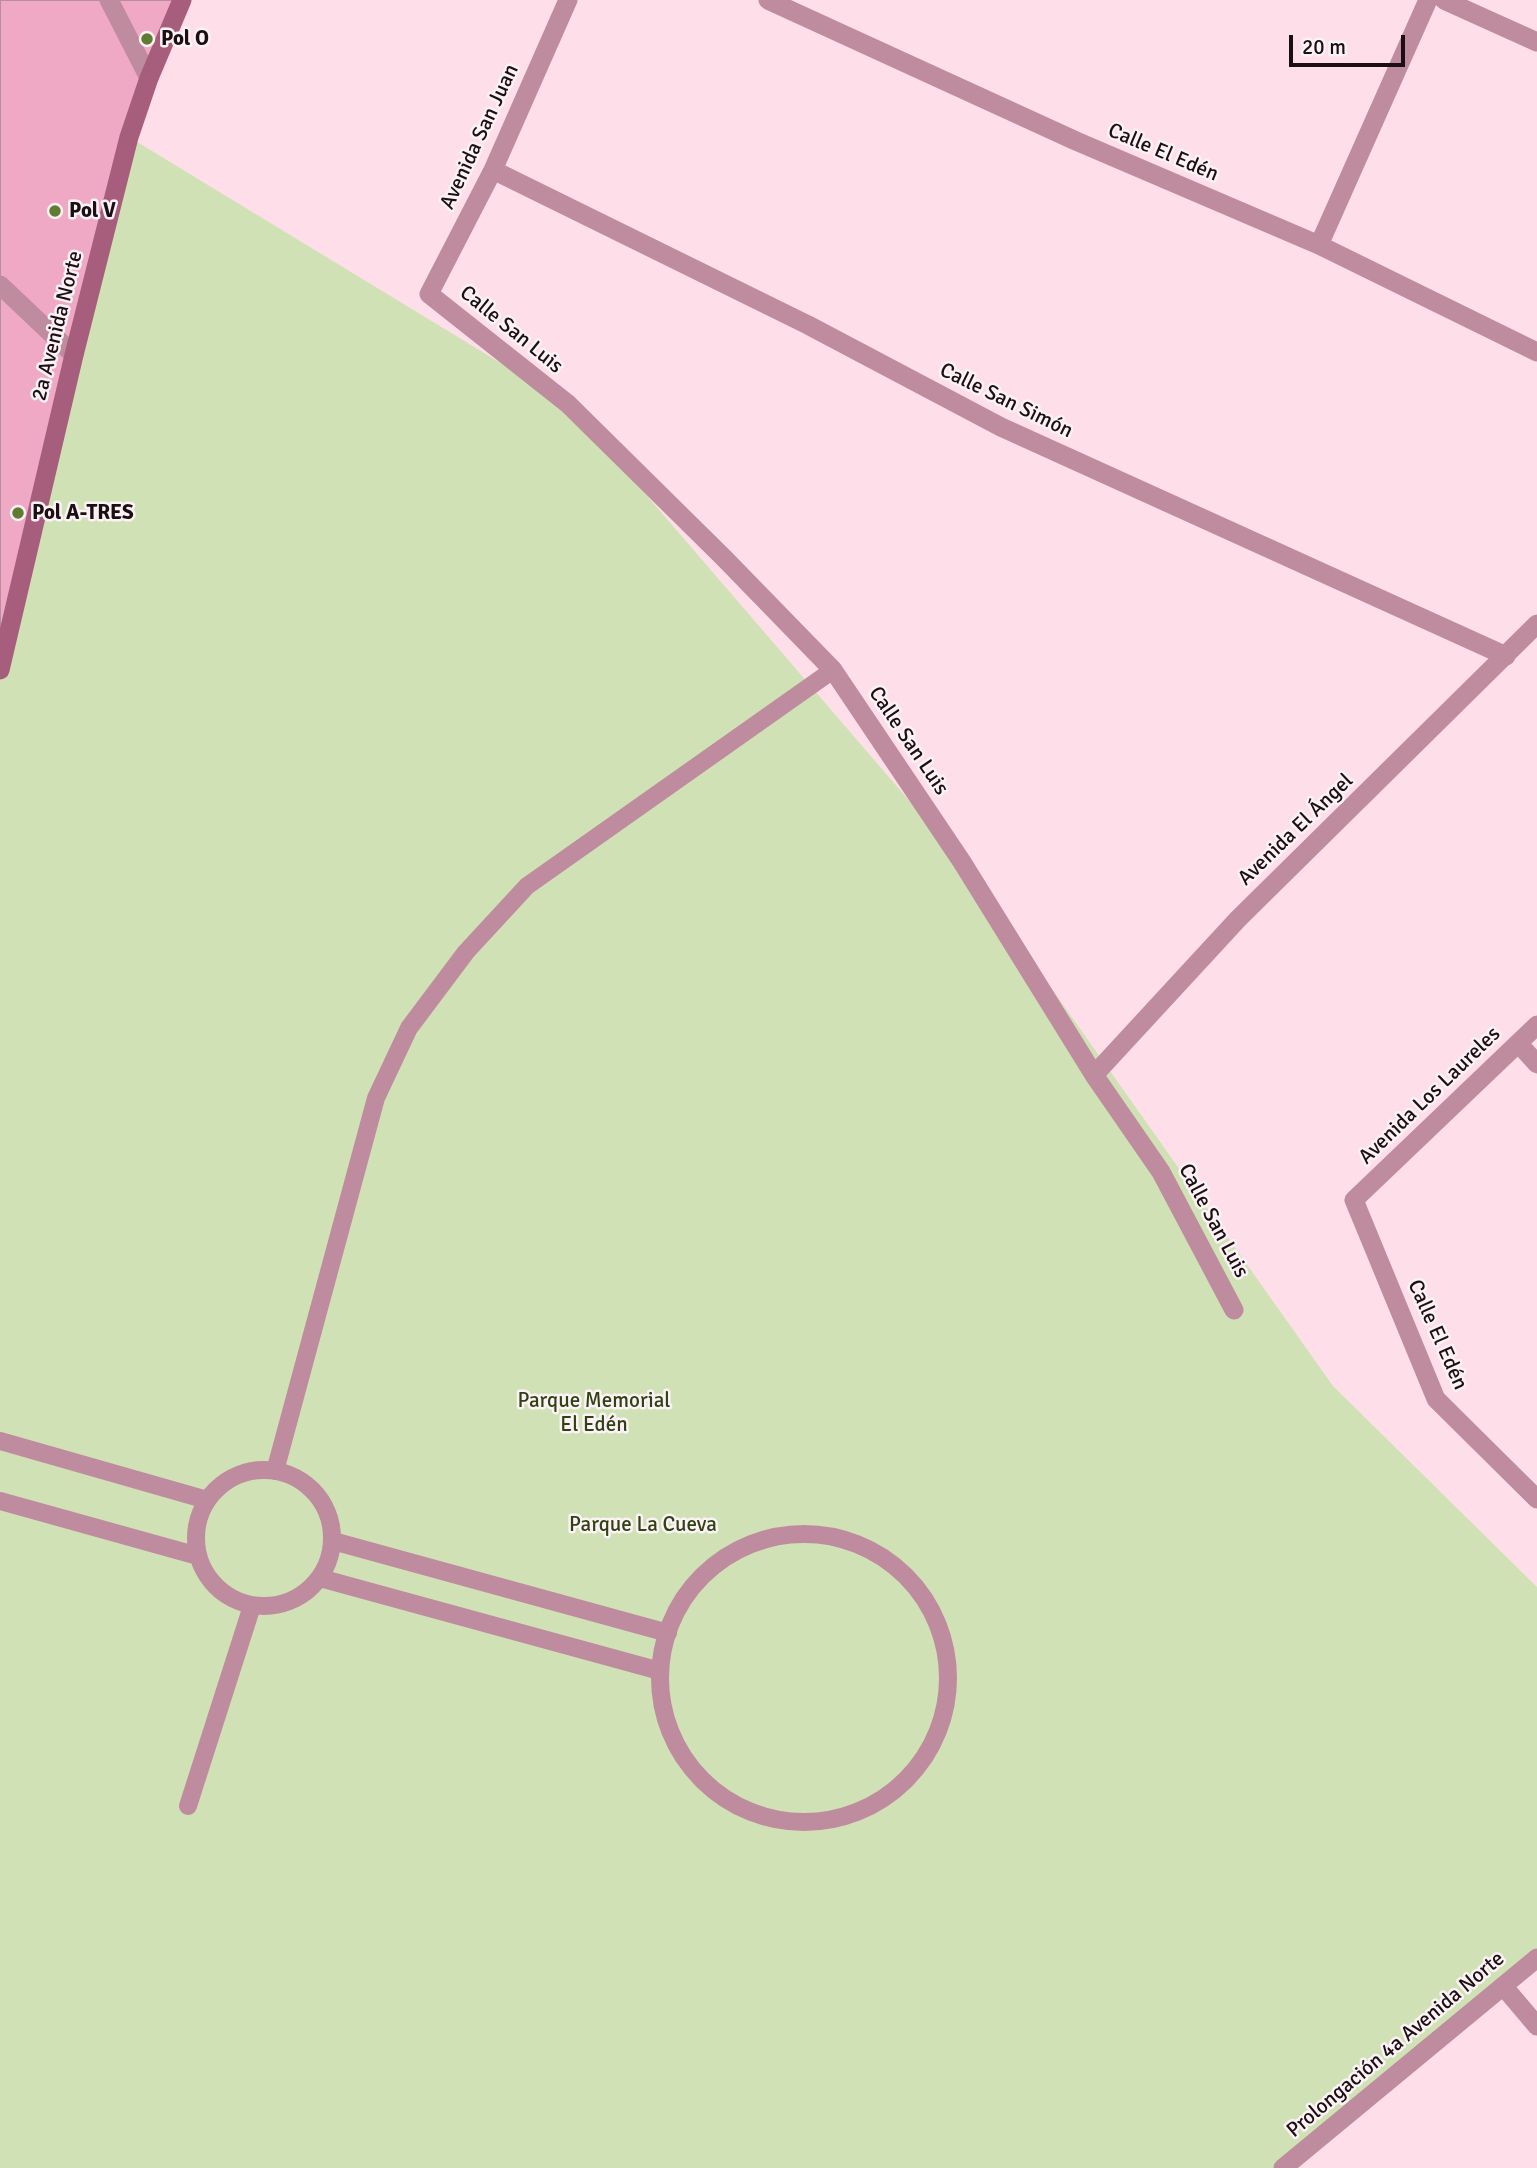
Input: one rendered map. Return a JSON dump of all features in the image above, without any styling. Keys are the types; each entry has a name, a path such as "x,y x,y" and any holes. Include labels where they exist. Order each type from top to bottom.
{"main road":[{"name":"2a Avenida Norte","path":"0,670 74,355 129,138 149,78 182,0"}],"street":[{"path":"109,0 149,78"},
{"name":"Avenida San Juan","path":"430,292 494,170 568,0"},
{"name":"Calle El Edén","path":"768,0 1076,141 1319,245 1537,352"},
{"path":"1319,245 1428,0"},
{"path":"1444,0 1537,42"},
{"name":"Calle San Simón","path":"494,170 808,325 1001,426 1506,656"},
{"path":"0,285 74,355"},
{"name":"Calle San Luis","path":"430,292 429,294 568,404 833,670 962,862 1094,1075 1161,1172 1234,1310"},
{"name":"Avenida El Ángel","path":"1094,1075 1238,919 1537,624"},
{"name":"Avenida Los Laureles","path":"1354,1200 1537,1025"},
{"path":"1518,1043 1537,1064"},
{"name":"Calle El Edén","path":"1354,1200 1436,1399 1537,1499"},
{"name":"Prolongación 4a Avenida Norte","path":"1283,2168 1537,1958"},
{"path":"1504,1987 1537,2026"}],"lane":[{"path":"275,1471 376,1098 409,1028 466,952 527,886 833,670"},
{"path":"0,1441 207,1500"},
{"path":"275,1471 294,1477 310,1488 323,1504 330,1522 332,1541 329,1560 320,1577 307,1592 290,1602 252,1606 234,1599 218,1588 206,1574 198,1556 195,1536 207,1500 221,1485 237,1475 275,1471"},
{"path":"0,1501 198,1556"},
{"path":"810,1534 839,1538 866,1548 891,1563 912,1583 929,1607 941,1633 948,1661 948,1690 943,1718 933,1744 918,1768 898,1788 874,1805 848,1816 821,1821 792,1822 764,1816 739,1806 716,1791 696,1772 680,1750 669,1725 662,1698 660,1671 668,1633 687,1594 705,1573 727,1556 753,1543 781,1535 810,1534"},
{"path":"332,1541 668,1633"},
{"path":"320,1577 660,1671"},
{"path":"188,1806 252,1606"}],"green space":[{"name":"Parque Memorial El Edén","path":"129,137 568,404 962,862 1333,1386 1537,1587 1537,1957 1295,2168 0,2168 0,671"}],"building":[{"name":"Pol V","path":"0,0 109,0 149,78 74,355 0,285"},
{"name":"Pol O","path":"109,0 182,0 149,78"},
{"name":"Pol A-TRES","path":"0,285 74,355 0,670"}],"place":[{"name":"Pol O","path":"147,39"},
{"name":"Pol V","path":"55,211"},
{"name":"Pol A-TRES","path":"18,513"}],"park label":[{"name":"Parque La Cueva","path":"643,1525"}]}
